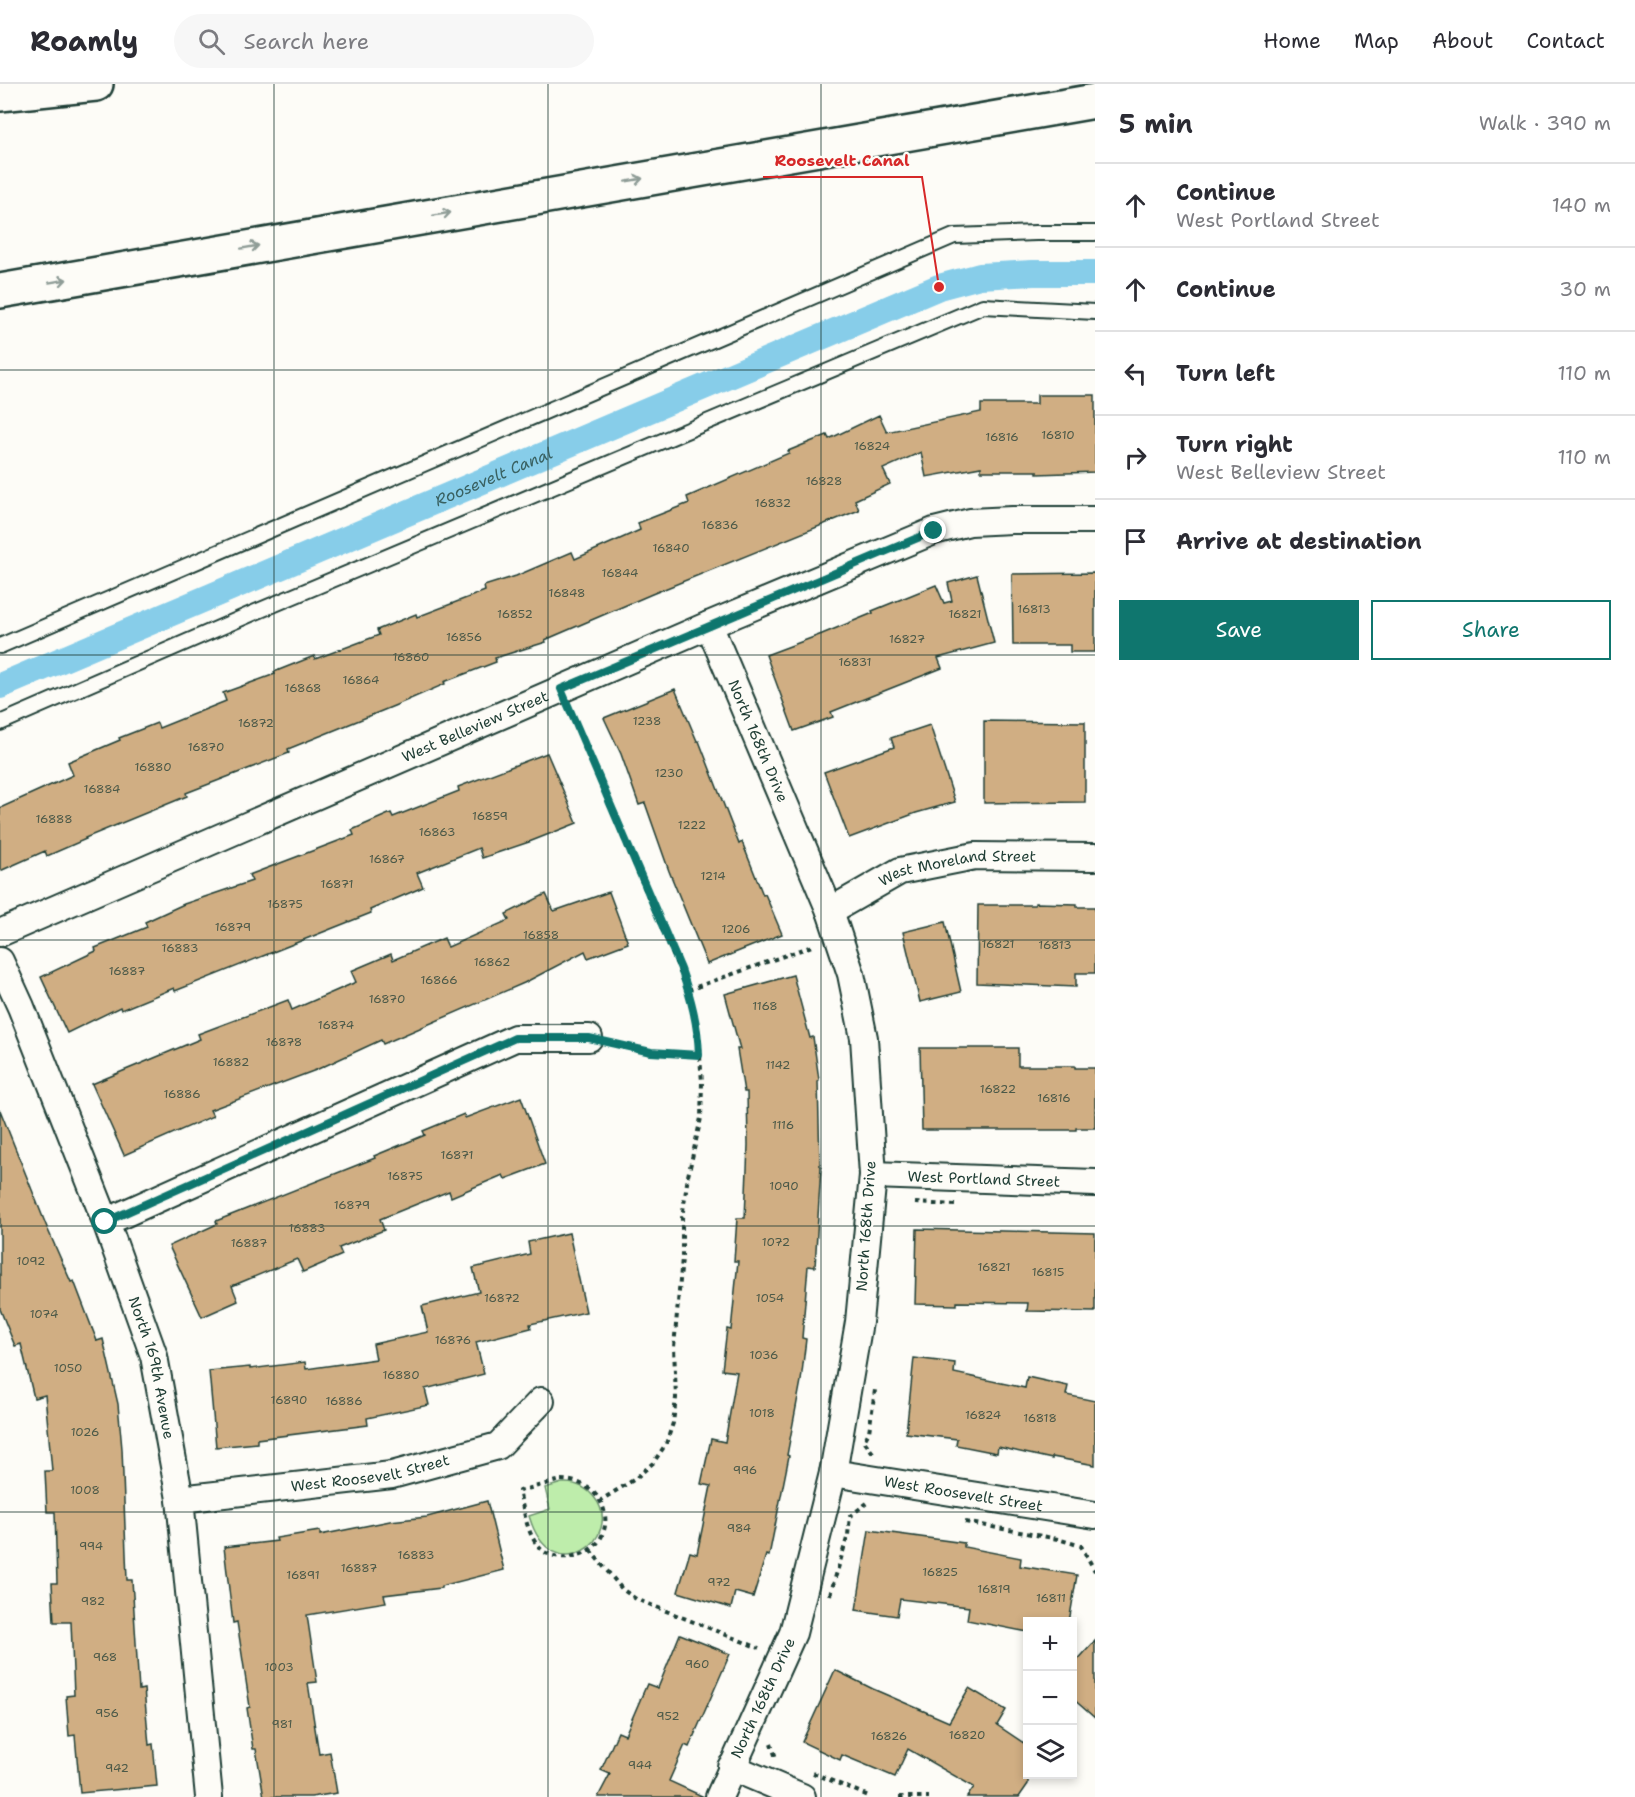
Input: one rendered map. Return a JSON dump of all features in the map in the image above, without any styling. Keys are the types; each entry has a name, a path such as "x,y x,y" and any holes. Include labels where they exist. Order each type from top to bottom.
{"main road":[{"path":"0,94 96,84"},
{"path":"0,291 1095,101"}],"street":[{"name":"West Belleview Street","path":"0,933 709,625 934,531 969,522 1095,520"},
{"name":"North 168th Drive","path":"709,625 830,911 851,974 864,1038 873,1175 859,1322 833,1473 794,1633 719,1797"},
{"name":"West Moreland Street","path":"830,911 900,871 975,856 1095,857"},
{"name":"North 169th Avenue","path":"0,961 21,1007 105,1222 154,1356 180,1499 209,1797"},
{"path":"105,1222 515,1038 589,1038"},
{"name":"West Portland Street","path":"873,1175 1095,1183"},
{"name":"West Roosevelt Street","path":"180,1499 392,1475 498,1446 541,1401"},
{"name":"West Roosevelt Street","path":"833,1473 1095,1515"},
{"path":"731,1767 802,1797"}],"lane":[{"path":"0,646 954,236 1095,233"},
{"path":"0,723 262,609 983,306 1095,312"}],"path":[{"path":"561,689 688,990 698,1032 702,1082 701,1118 688,1176 682,1218 682,1258 674,1347 676,1398 673,1423 666,1444 653,1463 635,1479 601,1500"},
{"path":"688,990 838,936"},
{"path":"589,1038 651,1052 699,1055"},
{"path":"906,1201 921,1205 956,1205"},
{"path":"869,1432 876,1381"},
{"path":"561,1480 582,1483 601,1500 605,1519 604,1533 590,1550 562,1558 543,1551 531,1533 519,1491 561,1480"},
{"path":"830,1598 848,1535 850,1516 868,1502"},
{"path":"957,1520 1058,1539 1081,1546 1095,1571"},
{"path":"590,1550 606,1572 636,1599 782,1658"},
{"path":"775,1736 770,1742 774,1757 781,1762"},
{"path":"812,1772 870,1797"},
{"path":"899,1797 929,1797"}],"green space":[{"path":"562,1483 576,1484 588,1490 602,1512 601,1528 594,1541 582,1551 568,1555 554,1552 540,1539 529,1516 550,1509 545,1488"}],"building":[{"path":"1037,395 1095,395 1095,472 1037,474 1037,471 981,471 981,467 926,477 921,452 883,469 890,484 855,500 859,510 652,594 545,640 546,642 495,658 496,662 288,749 289,753 186,793 187,796 47,856 45,851 0,871 0,808 73,775 68,762 120,740 119,738 157,723 159,728 226,701 223,693 275,674 274,672 314,656 315,659 379,635 377,630 416,614 417,617 485,591 484,586 516,576 572,552 575,559 640,530 638,523 689,503 687,497 789,453 788,451 827,435 829,439 879,415 887,432 981,412 981,404 1037,404"},
{"path":"1095,573 1095,652 1070,652 1070,645 1013,645 1012,574"},
{"path":"977,575 994,643 938,658 942,668 831,712 833,717 794,731 766,655 873,613 872,611 936,585 944,603 952,601 948,583"},
{"path":"675,689 697,741 699,741 739,844 742,842 763,895 765,894 782,934 707,964 669,871 645,803 639,805 621,754 604,718"},
{"path":"984,721 1085,722 1085,802 984,803"},
{"path":"930,725 955,802 916,813 849,838 824,772 894,747 891,738"},
{"path":"547,753 577,823 482,858 479,848 417,873 423,887 370,910 371,913 175,991 174,988 121,1010 120,1007 67,1033 41,977 96,951 95,948 147,927 145,922 184,904 252,881 249,875 354,835 352,830 391,813 393,817 459,791 458,787"},
{"path":"609,892 628,943 588,958 585,951 524,983 383,1044 381,1040 316,1070 210,1110 213,1116 124,1155 92,1084 200,1039 198,1034 288,1000 292,1010 356,982 351,971 391,954 393,960 444,938 448,947 509,920 506,914 546,894 554,911"},
{"path":"1035,903 1095,907 1095,973 1076,973 1076,987 977,983 978,905 1035,905"},
{"path":"945,922 961,992 920,1002 903,932"},
{"path":"793,975 810,1038 813,1037 819,1080 821,1166 815,1267 808,1266 802,1338 806,1339 801,1381 769,1556 766,1555 753,1597 735,1592 731,1608 678,1592 690,1552 697,1554 711,1486 701,1484 711,1439 725,1442 737,1372 722,1370 727,1329 731,1330 738,1261 734,1261 737,1218 745,1218 748,1145 747,1092 744,1092 737,1049 740,1049 725,994"},
{"path":"920,1048 1018,1048 1018,1066 1095,1068 1095,1128 922,1130"},
{"path":"521,1097 545,1164 505,1179 503,1175 451,1197 449,1191 380,1219 384,1230 339,1248 342,1255 303,1272 297,1259 232,1286 238,1301 202,1317 169,1246 217,1224 216,1221 375,1158 374,1156 425,1135 423,1131 464,1114 465,1118"},
{"path":"0,1110 48,1230 71,1282 74,1281 97,1341 103,1339 118,1404 127,1580 132,1580 139,1690 144,1689 149,1745 153,1744 157,1786 80,1793 75,1735 69,1736 66,1696 74,1695 71,1622 54,1622 52,1583 57,1583 55,1512 47,1512 45,1471 52,1471 45,1395 34,1398 21,1344 15,1346 0,1309"},
{"path":"917,1229 1095,1233 1095,1312 1027,1311 1028,1303 915,1304"},
{"path":"569,1233 586,1312 530,1324 531,1328 476,1342 484,1374 425,1389 429,1405 367,1418 368,1425 257,1439 257,1443 216,1447 209,1371 250,1367 250,1369 305,1362 306,1369 376,1359 373,1344 428,1332 422,1306 479,1292 473,1268 530,1254 528,1242"},
{"path":"914,1358 955,1363 954,1373 1025,1388 1027,1377 1068,1386 1066,1395 1095,1401 1095,1465 1052,1457 1052,1459 998,1447 997,1453 956,1445 957,1439 906,1433"},
{"path":"487,1501 504,1570 441,1586 441,1588 384,1595 386,1602 307,1615 317,1682 308,1683 319,1754 330,1752 337,1793 311,1797 264,1797 256,1749 253,1749 247,1708 250,1707 237,1622 233,1623 224,1547 277,1541 276,1538 320,1531 320,1535 390,1521 427,1517"},
{"path":"869,1530 964,1543 964,1547 1021,1558 1020,1566 1077,1575 1070,1617 1023,1617 1023,1631 967,1620 969,1607 900,1599 897,1616 856,1610"},
{"path":"680,1634 730,1654 689,1747 685,1745 669,1781 704,1797 598,1797 610,1774 601,1770 618,1732 625,1735 647,1684 658,1688"},
{"path":"1095,1641 1095,1718 1077,1702 1077,1661"},
{"path":"835,1670 949,1722 969,1688 1006,1710 997,1725 1023,1743 1023,1779 1028,1779 1028,1784 1019,1797 967,1797 974,1787 908,1749 895,1777 842,1755 840,1760 802,1742"}],"waterway":[{"name":"Roosevelt Canal","path":"0,686 939,287 980,276 1095,273"}],"place":[{"name":"Roosevelt Canal","path":"939,287"}],"route":[{"path":"105,1222 515,1038 589,1038 651,1052 699,1055 694,1010 681,969 561,689 934,531"}]}
